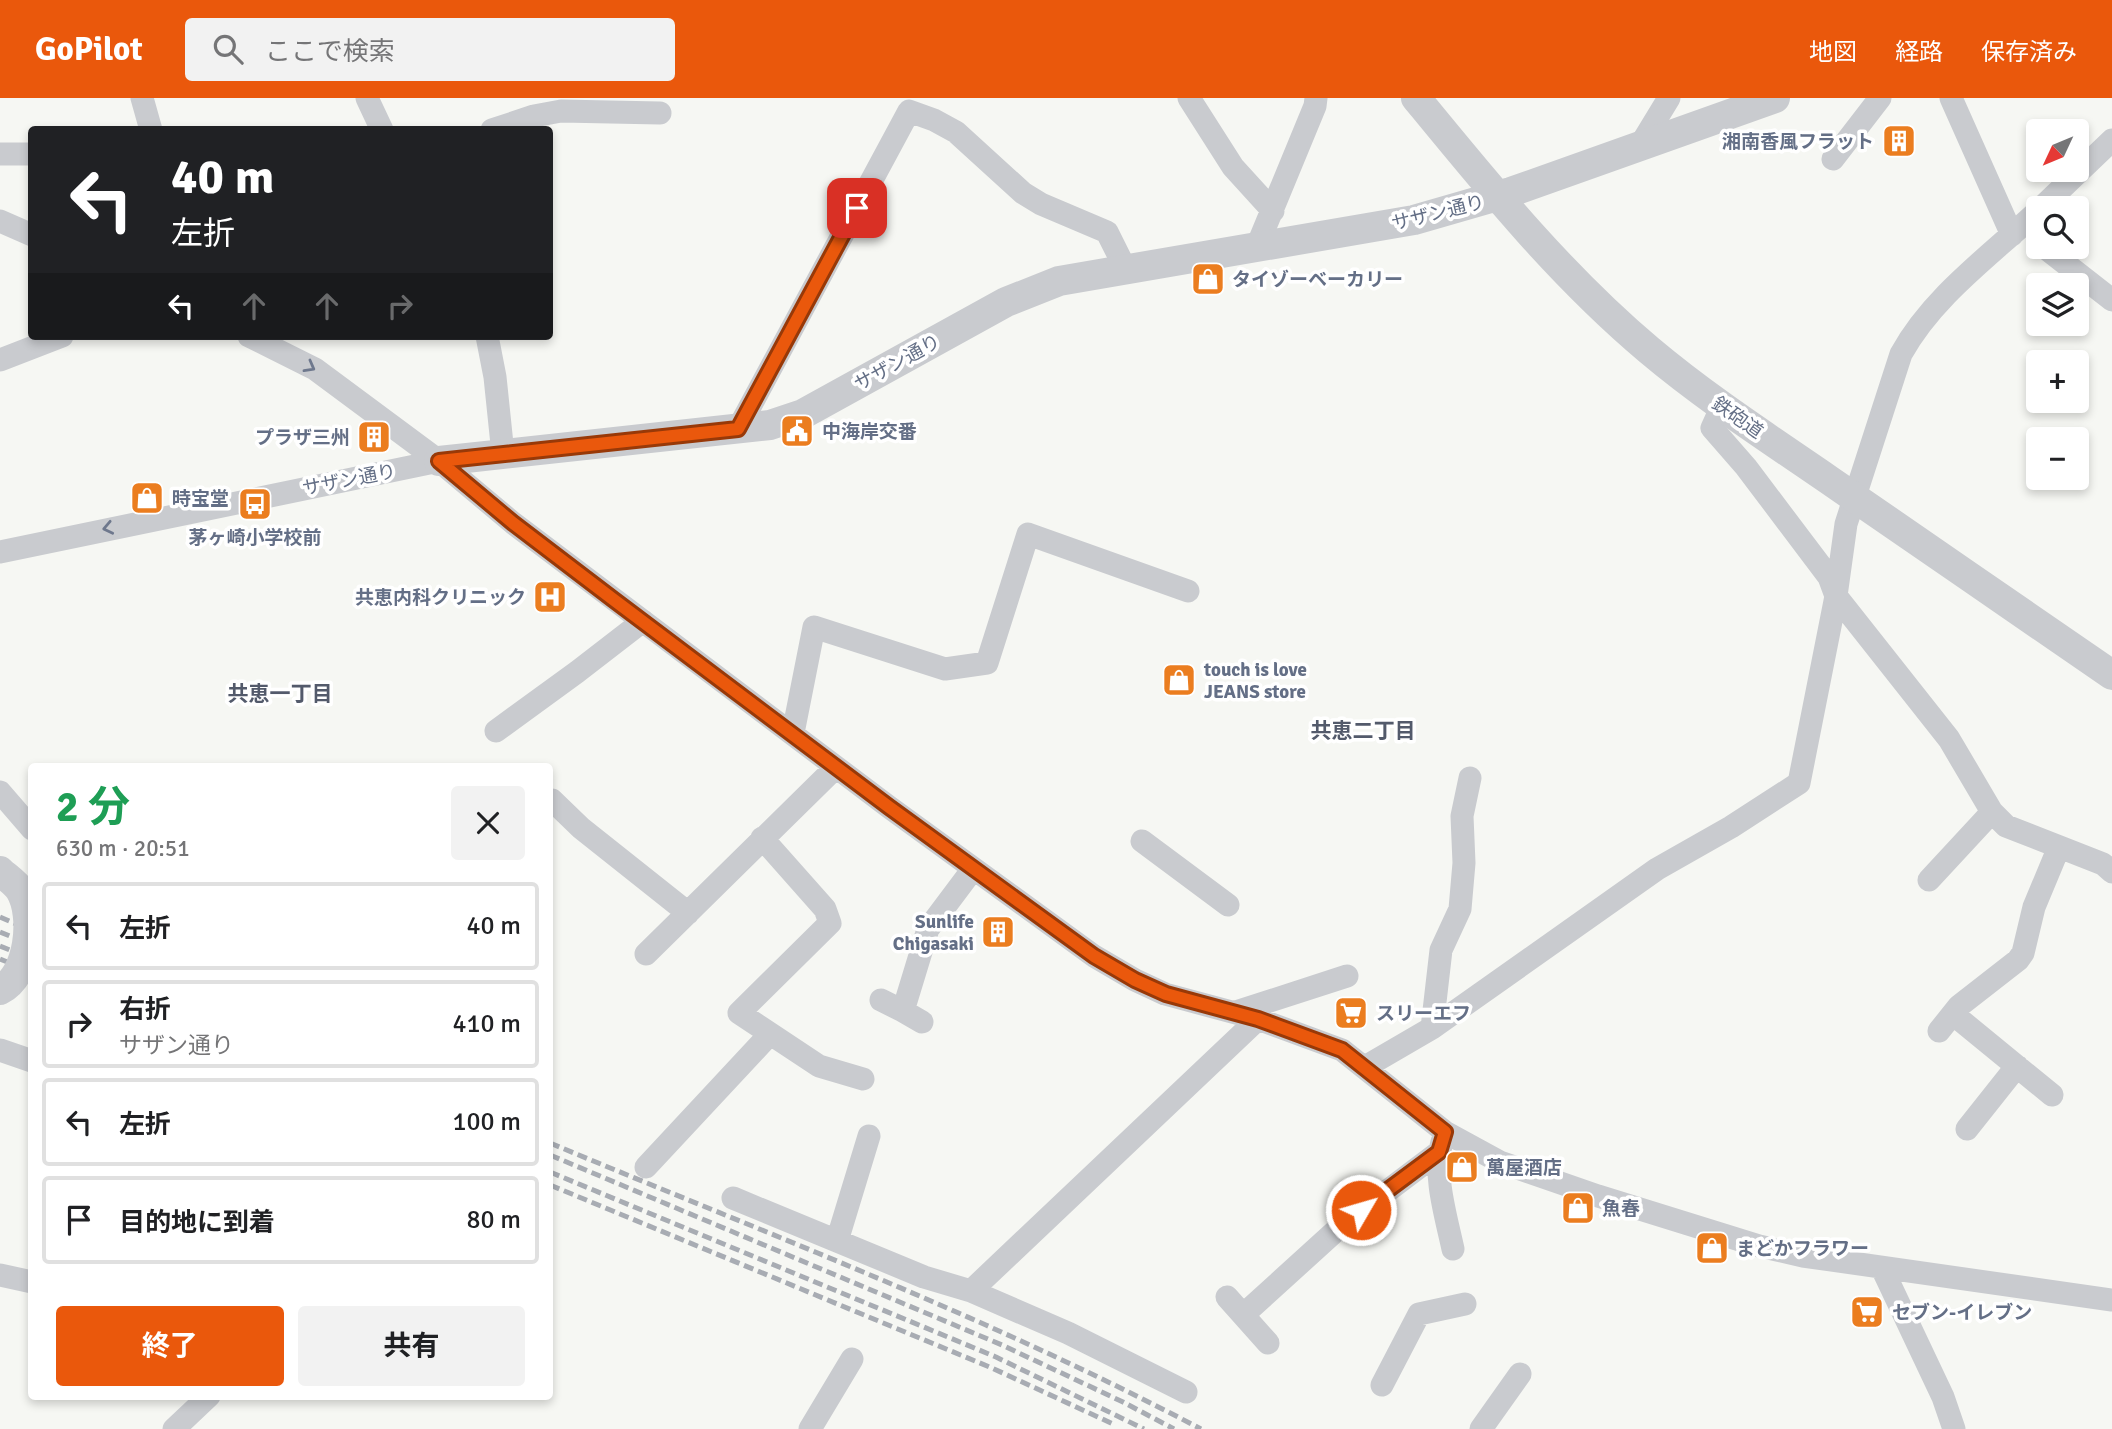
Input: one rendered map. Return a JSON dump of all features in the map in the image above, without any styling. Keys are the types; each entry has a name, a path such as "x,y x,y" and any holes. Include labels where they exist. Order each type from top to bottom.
{"street":[{"path":"142,98 150,126"},
{"path":"368,98 380,126"},
{"path":"1189,98 1233,167 1273,211"},
{"path":"1256,249 1316,98"},
{"name":"鉄砲道","path":"1416,98 1496,197 1541,246 1649,351 1721,406 2112,675"},
{"path":"1638,149 1669,98"},
{"name":"サザン通り","path":"0,552 439,461 770,425 803,414 1006,302 1059,281 1414,220 1496,197 1638,149 1775,98"},
{"path":"1833,159 1880,98"},
{"path":"1951,98 2016,232 2026,237"},
{"path":"504,126 561,111 660,113"},
{"path":"738,429 909,111 956,132 1023,193 1041,204 1107,232 1126,270"},
{"path":"2053,196 2112,139"},
{"path":"0,154 28,154"},
{"path":"0,221 28,233"},
{"path":"1365,1067 1432,1028 1639,881 1799,783 1836,596 1846,524 1901,354 1929,311 2026,222"},
{"path":"2059,259 2112,300"},
{"path":"0,360 52,340"},
{"path":"257,340 315,369 439,461 513,523 1059,932 1135,980 1166,994 1258,1019 1342,1050 1365,1067 1442,1142 1598,1196 1759,1246 1803,1256 2112,1300"},
{"path":"489,340 503,454"},
{"path":"1721,406 1712,428 1746,467 1829,577 1836,596 1949,739 1992,812 2006,826 2059,847 2109,862"},
{"path":"793,733 814,627 945,669 987,663 1028,534 1188,591"},
{"path":"496,731 643,621"},
{"path":"646,954 836,767"},
{"path":"1432,1028 1441,950 1460,909 1464,863 1462,816 1471,778"},
{"path":"0,792 28,824"},
{"path":"553,801 581,828 688,914"},
{"path":"1929,880 1992,812"},
{"path":"762,838 825,909 830,923 739,1013 819,1066 863,1079"},
{"path":"1142,841 1228,905"},
{"path":"2052,1095 2017,1066 1946,1022 1959,1006 2018,960 2023,953 2034,907 2059,847"},
{"path":"881,1000 913,1017 928,929 973,869"},
{"path":"0,871 19,888 28,911"},
{"path":"0,990 14,978 23,958 28,932"},
{"path":"1233,1012 1347,976"},
{"path":"971,1291 1258,1019"},
{"path":"646,1167 769,1035"},
{"path":"0,1050 28,1059"},
{"path":"1967,1129 2017,1066"},
{"path":"838,1241 869,1136"},
{"path":"1442,1142 1442,1195 1453,1249"},
{"path":"1243,1315 1341,1226 1442,1142"},
{"path":"733,1198 924,1277 971,1291 1068,1333 1186,1392"},
{"path":"1882,1268 1957,1427"},
{"path":"1227,1297 1268,1343"},
{"path":"1395,1375 1419,1314 1465,1304"},
{"path":"810,1429 852,1359"},
{"path":"1481,1429 1520,1374"},
{"path":"174,1429 205,1400"}],"railway":[{"path":"0,917 28,929"},
{"path":"0,932 28,943"},
{"path":"0,946 28,957"},
{"path":"0,959 28,970"},
{"path":"553,1144 960,1314 1041,1350 1201,1429"},
{"path":"553,1156 1002,1345 1174,1429"},
{"path":"553,1173 996,1357 1144,1429"},
{"path":"553,1186 992,1368 1113,1424"}],"place":[{"name":"湘南香風フラット","path":"1899,141"},
{"name":"タイゾーベーカリー","path":"1208,279"},
{"name":"中海岸交番","path":"797,431"},
{"name":"プラザ三州","path":"374,437"},
{"name":"時宝堂","path":"147,498"},
{"name":"茅ヶ崎小学校前","path":"255,504"},
{"name":"共恵内科クリニック","path":"550,597"},
{"name":"touch is love JEANS store","path":"1179,680"},
{"name":"Sunlife Chigasaki","path":"998,932"},
{"name":"スリーエフ","path":"1351,1013"},
{"name":"萬屋酒店","path":"1462,1167"},
{"name":"魚春","path":"1578,1208"},
{"name":"まどかフラワー","path":"1712,1248"},
{"name":"セブン-イレブン","path":"1867,1312"}],"district":[{"name":"共恵一丁目","path":"280,694"},
{"name":"共恵二丁目","path":"1363,731"}],"route":[{"path":"857,208 738,429 439,461 513,523 614,600 889,807 1094,956 1166,994 1258,1019 1342,1050 1445,1132 1439,1152 1361,1210"}]}
